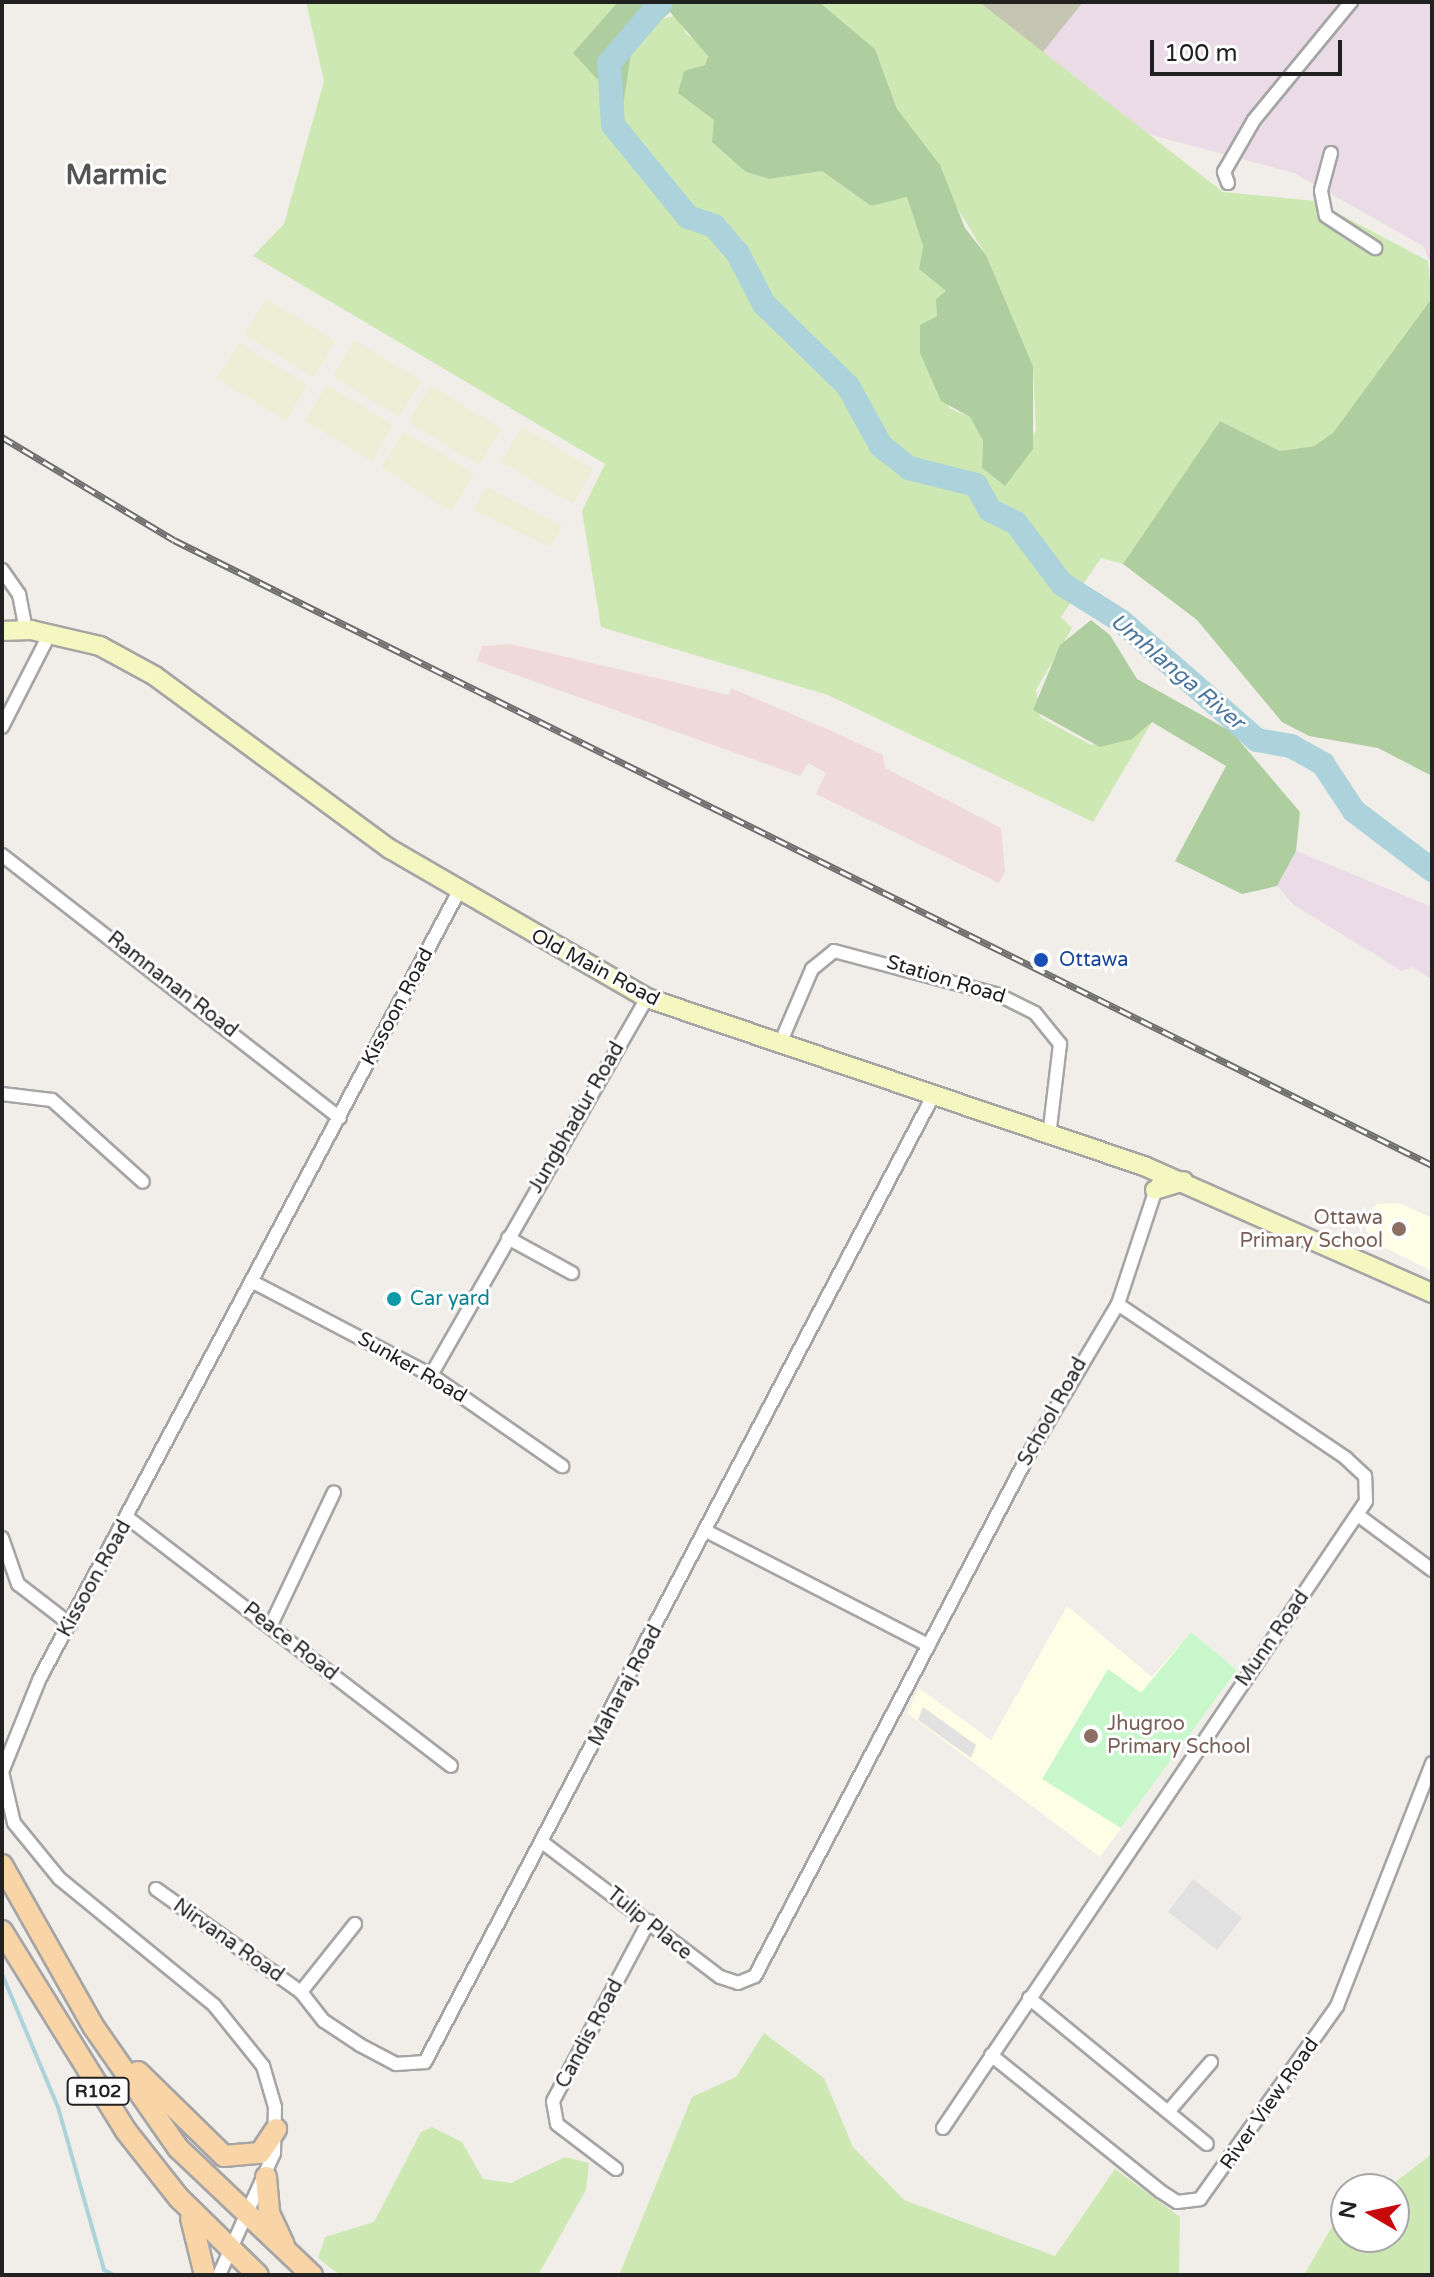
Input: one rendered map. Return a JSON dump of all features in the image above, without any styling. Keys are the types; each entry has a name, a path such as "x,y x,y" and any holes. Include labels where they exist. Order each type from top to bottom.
{"main road":[{"name":"R102","path":"2,1865 93,2026 178,2148 247,2218 312,2275"},
{"name":"R102","path":"2,1931 76,2057 169,2186 258,2275"},
{"path":"93,2026 224,2156 260,2153 276,2129"},
{"path":"266,2177 269,2213 290,2254"},
{"path":"169,2186 197,2226 205,2275"}],"street":[{"path":"1228,183 1224,172 1254,120 1351,2"},
{"path":"1331,153 1321,191 1326,216 1375,248"},
{"path":"2,570 19,594 26,630"},
{"name":"Old Main Road","path":"2,631 50,633 100,646 155,676 458,893 647,998 779,1046 1049,1136 1158,1181 1184,1181 1331,1244 1432,1293"},
{"path":"2,727 50,633"},
{"name":"Ramnanan Road","path":"2,855 340,1118"},
{"name":"Kissoon Road","path":"219,2275 266,2177 276,2129 263,2066 242,2033 87,1906 14,1823 2,1772 10,1740 70,1624 458,893"},
{"name":"Station Road","path":"779,1046 812,969 834,951 999,995 1035,1013 1060,1044 1049,1136"},
{"name":"Jungbhadur Road","path":"431,1375 647,998"},
{"path":"2,1094 52,1100 143,1182"},
{"name":"Maharaj Road","path":"301,1992 324,2021 360,2045 396,2064 425,2062 708,1532 932,1098"},
{"name":"School Road","path":"759,1970 928,1645 1118,1304 1158,1181"},
{"path":"508,1238 572,1273"},
{"name":"Sunker Road","path":"253,1282 431,1375 562,1466"},
{"name":"Munn Road","path":"943,2128 1359,1516 1367,1487 1359,1469 1118,1304"},
{"path":"270,1627 334,1492"},
{"path":"1359,1516 1432,1570"},
{"name":"Peace Road","path":"128,1518 451,1766"},
{"path":"708,1532 928,1645"},
{"path":"2,1538 18,1584 70,1624"},
{"name":"River View Road","path":"991,2055 1160,2191 1177,2202 1200,2199 1337,2006 1432,1763"},
{"name":"Tulip Place","path":"542,1842 731,1982 750,1980 759,1970"},
{"name":"Nirvana Road","path":"156,1889 301,1992"},
{"name":"Candis Road","path":"616,2169 557,2124 553,2101 649,1921"},
{"path":"301,1992 355,1924"},
{"path":"1029,1998 1207,2144"},
{"path":"1168,2112 1211,2062"}],"shaded area":[{"path":"979,2 1432,2 1432,266 1423,246 1294,173 1148,134"},
{"path":"979,2 1083,2 1042,53"},
{"path":"266,299 335,341 314,377 244,334"},
{"path":"354,340 421,381 399,417 333,376"},
{"path":"239,343 307,385 286,421 217,378"},
{"path":"327,385 393,425 371,461 305,420"},
{"path":"431,385 501,429 479,465 408,422"},
{"path":"522,427 593,469 573,504 501,462"},
{"path":"404,431 474,474 451,511 381,467"},
{"path":"486,487 562,526 550,547 473,510"},
{"path":"511,644 729,695 731,688 836,733 883,755 885,768 1001,828 1005,871 999,883 816,794 826,773 808,763 800,776 477,661 482,646"},
{"path":"1296,851 1432,907 1432,980 1413,967 1402,971 1294,905 1277,886"},
{"name":"Ottawa Primary School","path":"1399,1203 1432,1218 1432,1271 1371,1241 1363,1218 1377,1204"},
{"name":"Jhugroo Primary School","path":"1067,1606 1152,1677 1191,1632 1237,1670 1100,1857 907,1713 919,1688 991,1740"},
{"path":"923,1707 976,1745 971,1758 918,1720"},
{"path":"1193,1879 1242,1918 1217,1950 1168,1912"}],"green space":[{"path":"306,2 618,2 574,53 623,106 632,47 652,21 679,15 686,34 706,47 715,120 746,172 769,179 822,171 871,206 907,196 923,246 919,269 946,291 949,408 970,417 983,441 982,468 1005,486 1036,430 1033,366 986,255 897,109 875,49 819,2 979,2 1223,192 1315,201 1428,261 1432,298 1333,434 1314,446 1280,451 1220,421 1123,564 1101,558 1061,617 1072,628 1036,690 1040,717 1091,745 1152,722 1093,822 828,695 601,627 582,511 605,464 253,256 284,224 324,81"},
{"path":"618,2 819,2 875,49 897,109 940,165 965,228 986,255 1033,366 1033,449 1005,486 982,468 983,441 970,417 941,401 920,353 920,325 937,316 936,299 946,291 919,269 923,246 907,197 871,206 822,171 769,179 746,172 712,142 714,120 678,93 684,71 705,65 708,56 670,12 632,47 623,107 573,53"},
{"path":"1432,298 1432,776 1378,748 1309,736 1282,722 1197,620 1123,564 1220,421 1280,451 1314,446 1333,433"},
{"path":"1091,620 1110,635 1137,679 1232,732 1300,812 1296,851 1277,886 1242,894 1175,861 1226,766 1152,722 1132,739 1100,747 1033,710 1060,645"},
{"path":"1191,1632 1237,1670 1121,1828 1042,1779 1108,1669 1141,1693"},
{"path":"764,2033 824,2078 853,2147 904,2200 1055,2256 1115,2169 1180,2217 1179,2275 619,2275 692,2097 736,2077"},
{"path":"432,2127 462,2142 483,2179 511,2183 565,2157 589,2163 586,2190 538,2275 340,2275 318,2258 325,2237 374,2222 421,2132"},
{"path":"1432,2154 1432,2275 1304,2275 1330,2230 1330,2253 1410,2253 1410,2173 1407,2173"}],"waterway":[{"name":"Umhlanga River","path":"661,2 609,63 613,125 688,217 714,226 738,254 764,304 848,386 881,446 909,468 976,485 990,510 1016,523 1062,584 1121,621 1257,740 1291,746 1323,764 1354,811 1432,870"},
{"path":"2,1974 58,2107 104,2270 114,2275"}],"railway":[{"path":"2,437 174,540 1432,1165"}],"place":[{"name":"Ottawa","path":"1041,960"},
{"name":"Ottawa Primary School","path":"1399,1229"},
{"name":"Car yard","path":"394,1299"},
{"name":"Jhugroo Primary School","path":"1091,1736"}],"district":[{"name":"Marmic","path":"116,175"}]}
